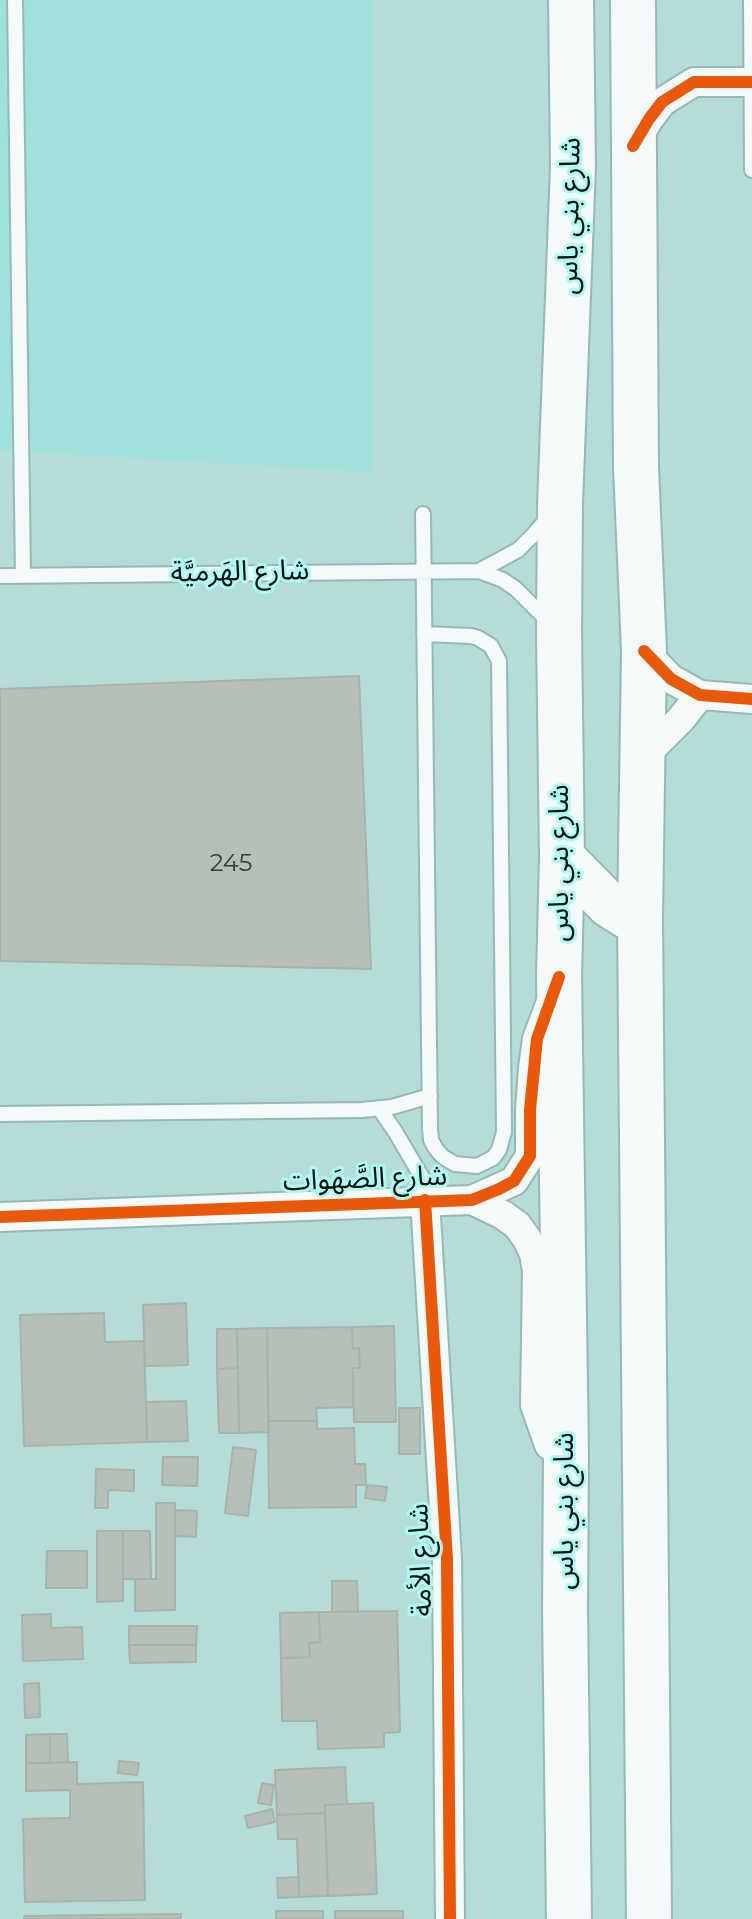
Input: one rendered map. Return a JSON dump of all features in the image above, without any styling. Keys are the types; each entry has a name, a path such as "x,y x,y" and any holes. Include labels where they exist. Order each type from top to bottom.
{"main road":[{"name":"شارع بني ياس","path":"569,1919 559,977 562,857 559,633 560,504 573,166 571,0"},
{"path":"633,0 636,467 644,651 640,918 649,1919"},
{"path":"562,857 609,905 628,917 640,918"}],"street":[{"path":"633,146 662,102 694,82 752,82"},
{"path":"644,651 671,679 700,695 752,699"},
{"path":"643,757 700,695"},
{"name":"شارع الصَّهَوات","path":"0,1217 472,1200 514,1181 530,1156 531,1096 537,1039 559,977"},
{"name":"شارع الأمة","path":"425,1200 447,1559 450,1919"},
{"name":"شارع الصَّهَوات","path":"472,1200 517,1225 534,1254 537,1271 535,1405 549,1445 566,1453"}],"lane":[{"path":"15,0 23,575"},
{"path":"751,0 752,170"},
{"name":"شارع الهَرميَّة","path":"479,571 518,550 560,504"},
{"path":"423,514 424,634 431,1140 443,1157 455,1164 477,1166 493,1158 499,1150 504,1132 499,661 491,646 478,638 424,634"},
{"name":"شارع الهَرميَّة","path":"0,576 479,571 503,580 516,589 559,633"},
{"path":"0,1114 379,1108 430,1096"},
{"path":"379,1108 423,1179 425,1200"}],"shaded area":[{"path":"0,0 373,0 372,472 0,450"}],"building":[{"path":"359,676 371,969 0,961 0,689"},
{"path":"186,1303 188,1365 145,1366 143,1305"},
{"path":"104,1313 105,1342 144,1341 147,1442 24,1446 20,1315"},
{"path":"394,1326 396,1422 354,1422 353,1368 360,1368 359,1348 353,1349 352,1327"},
{"path":"352,1327 353,1349 359,1348 360,1368 353,1368 353,1407 316,1408 317,1421 268,1421 267,1328"},
{"path":"267,1328 269,1432 239,1433 237,1329"},
{"path":"217,1329 237,1329 238,1368 217,1369"},
{"path":"238,1368 239,1433 219,1433 217,1369"},
{"path":"186,1401 188,1441 147,1442 146,1402"},
{"path":"399,1408 420,1408 420,1454 399,1454"},
{"path":"268,1421 317,1421 317,1429 354,1428 355,1464 365,1464 366,1485 356,1485 356,1507 269,1508"},
{"path":"233,1447 256,1450 248,1516 225,1513"},
{"path":"163,1457 198,1457 197,1486 162,1485"},
{"path":"96,1469 134,1470 134,1491 108,1490 108,1508 95,1508"},
{"path":"367,1485 387,1487 385,1501 365,1498"},
{"path":"156,1503 175,1503 175,1610 135,1611 135,1579 156,1579"},
{"path":"175,1510 197,1511 196,1537 175,1536"},
{"path":"97,1531 123,1531 123,1601 97,1602"},
{"path":"123,1531 150,1531 151,1579 123,1579"},
{"path":"47,1551 87,1551 87,1588 46,1588"},
{"path":"332,1581 357,1581 358,1611 332,1612"},
{"path":"397,1611 400,1732 384,1733 384,1747 318,1749 317,1721 282,1721 281,1658 310,1657 309,1643 320,1642 319,1612"},
{"path":"319,1612 320,1642 309,1643 310,1657 281,1658 280,1613"},
{"path":"51,1614 51,1628 82,1627 83,1659 23,1661 22,1615"},
{"path":"129,1626 197,1626 196,1645 129,1645"},
{"path":"129,1645 196,1645 196,1662 130,1663"},
{"path":"39,1683 40,1717 25,1718 24,1684"},
{"path":"50,1734 50,1763 26,1763 26,1735"},
{"path":"50,1734 67,1734 68,1762 50,1763"},
{"path":"119,1761 139,1763 137,1775 118,1773"},
{"path":"77,1762 77,1784 143,1782 145,1900 25,1902 23,1819 70,1818 70,1790 26,1791 26,1763"},
{"path":"345,1767 347,1804 325,1805 325,1813 277,1815 275,1770"},
{"path":"262,1783 274,1785 271,1805 258,1803"},
{"path":"373,1803 377,1894 328,1896 325,1805"},
{"path":"272,1809 275,1822 248,1828 245,1816"},
{"path":"325,1813 328,1896 299,1897 297,1839 278,1839 277,1815"},
{"path":"299,1877 299,1897 278,1898 277,1878"},
{"path":"276,1911 323,1911 323,1919 276,1919"},
{"path":"335,1911 403,1911 403,1919 335,1919"},
{"path":"181,1914 181,1919 24,1919 24,1916"}],"cycle path":[{"path":"633,146 662,102 694,82 752,82"},
{"path":"644,651 671,679 700,695 752,699"},
{"path":"0,1217 472,1200 499,1189 514,1181 530,1156 530,1110 537,1039 559,977"},
{"path":"425,1200 447,1559 450,1919"}]}
